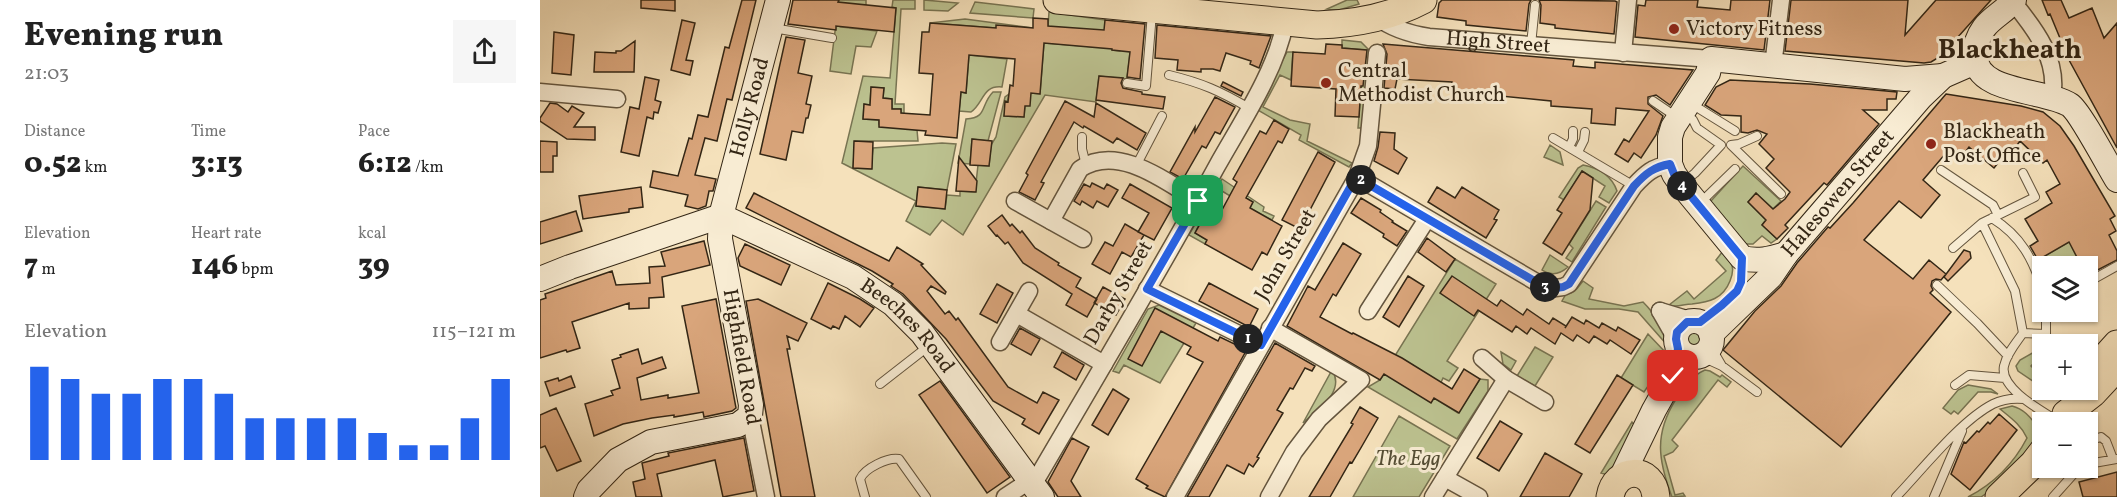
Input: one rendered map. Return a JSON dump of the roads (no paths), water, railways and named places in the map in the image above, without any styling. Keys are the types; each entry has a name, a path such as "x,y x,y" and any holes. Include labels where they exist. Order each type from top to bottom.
{"main road":[{"path":"1057,0 1280,19 1317,25 1354,22 1394,14 1424,0"},
{"path":"1375,16 1404,0"},
{"path":"2098,365 2117,344"},
{"path":"2067,412 2093,393 2117,367"},
{"path":"1999,497 2032,465"},
{"path":"1616,486 1633,473 1643,476 1654,490"}],"street":[{"name":"Holly Road","path":"721,216 778,0"},
{"path":"1623,53 1628,0"},
{"path":"1773,66 1781,0"},
{"path":"2062,102 1997,84 1984,75 1975,62 1977,41 1985,27 2014,1 2045,48 2062,102 2117,180"},
{"name":"High Street","path":"1375,16 1384,23 1412,34 1623,53 1711,58 1905,80 1943,76"},
{"name":"Darby Street","path":"1034,488 1250,107 1280,48 1280,19"},
{"name":"John Street","path":"1175,497 1356,177 1368,146 1377,53"},
{"path":"1711,58 1708,74 1673,127 1670,137 1676,174 1698,206 1742,258 1766,261 1786,254"},
{"name":"Halesowen Street","path":"1696,340 1771,276 1786,254 1918,100 1943,76 1975,62"},
{"path":"540,92 617,99"},
{"path":"1051,221 1080,169 1086,165 1112,161 1136,166 1198,201"},
{"path":"1356,177 1548,289 1569,284 1634,186 1647,172 1657,166 1676,174"},
{"path":"1015,201 1083,239"},
{"path":"540,279 721,216"},
{"name":"Beeches Road","path":"721,216 853,277 893,304 922,333 1034,488"},
{"name":"Highfield Road","path":"721,216 720,239 766,497"},
{"path":"1368,311 1427,219"},
{"path":"1616,486 1673,376 1722,305 1737,291 1741,282 1742,258"},
{"path":"1147,289 1261,345"},
{"path":"1000,342 1029,291"},
{"path":"1017,314 1104,364"},
{"path":"1269,497 1289,460 1319,419 1361,380 1270,328"},
{"path":"1482,358 1506,379 1545,402"},
{"path":"1433,497 1506,379"},
{"path":"586,497 618,460 651,442 738,425 750,416"},
{"path":"1649,424 1648,456 1654,490"},
{"path":"1445,478 1479,497"},
{"path":"1005,497 1034,488"}],"lane":[{"path":"1531,45 1534,5"},
{"path":"1127,83 1146,86 1149,7"},
{"path":"771,27 832,38"},
{"path":"1169,75 1203,83 1250,107"},
{"path":"1653,101 1736,131"},
{"path":"1684,111 1697,128 1721,145 1739,144 1757,136"},
{"path":"1136,166 1162,116"},
{"path":"1569,147 1573,139 1573,131"},
{"path":"1578,152 1585,132"},
{"path":"1083,137 1082,149 1086,165"},
{"path":"1553,138 1634,186"},
{"path":"1676,174 1695,173 1721,145"},
{"path":"1731,145 1780,194"},
{"path":"1698,206 1736,169"},
{"path":"1941,170 1993,205 1995,216 2018,237 2032,261"},
{"path":"1953,248 1982,223 2035,197 2023,173"},
{"path":"1982,223 2015,291 2023,333 2003,368 2005,378 2024,399"},
{"path":"2098,277 2117,266"},
{"path":"1937,285 2008,356"},
{"path":"2023,333 2046,334 2046,322"},
{"path":"1696,340 1715,354 1722,366"},
{"path":"1696,340 1722,366 1757,392"},
{"path":"880,384 931,345"},
{"path":"1955,385 1969,375 2005,378"},
{"path":"1896,497 1965,425 1979,412 1995,403 2010,398 2024,399 2067,412"},
{"path":"1934,497 1965,425"},
{"path":"2098,437 2101,436 2106,441 2115,459 2098,462"},
{"path":"865,497 860,478 862,473 892,457 899,459 926,497"},
{"path":"2053,497 2070,478"}],"place":[{"name":"Victory Fitness","path":"1674,29"},
{"name":"Central Methodist Church","path":"1326,83"},
{"name":"Blackheath Post Office","path":"1931,144"}],"district":[{"name":"Blackheath","path":"2010,51"}],"park label":[{"name":"The Egg","path":"1408,459"}]}
